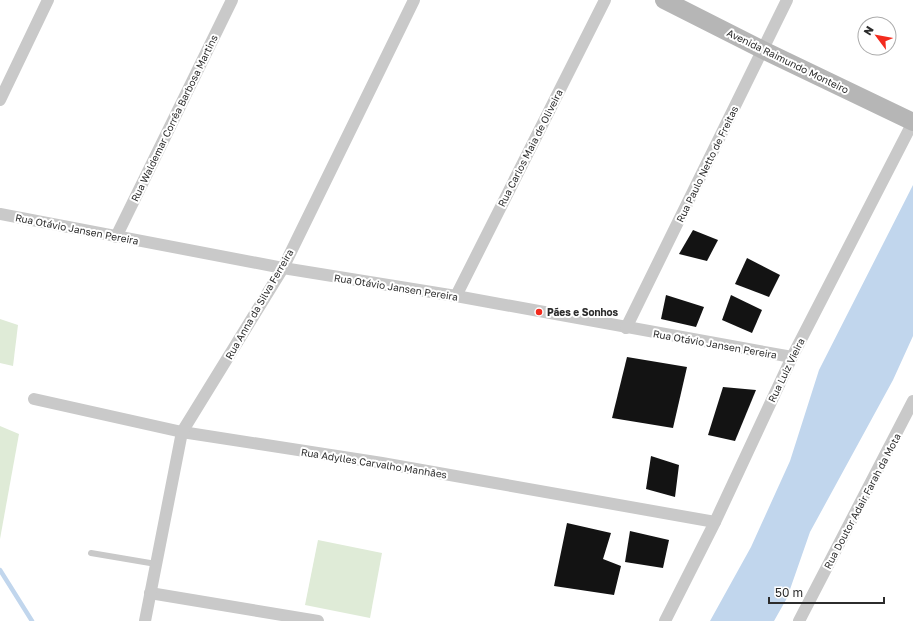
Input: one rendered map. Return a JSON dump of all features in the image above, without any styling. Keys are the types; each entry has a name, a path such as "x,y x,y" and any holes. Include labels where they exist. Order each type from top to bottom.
{"street":[{"path":"0,100 48,0"},
{"name":"Rua Waldemar Corrêa Barbosa Martins","path":"116,237 232,0"},
{"name":"Rua Anna da Silva Ferreira","path":"145,621 182,432 283,268 414,0"},
{"name":"Rua Carlos Maia de Oliveira","path":"456,296 604,0"},
{"name":"Avenida Raimundo Monteiro","path":"664,0 763,50 913,122"},
{"name":"Rua Paulo Netto de Freitas","path":"626,328 787,0"},
{"name":"Rua Luiz Vieira","path":"665,621 715,522 792,357 913,122"},
{"name":"Rua Otávio Jansen Pereira","path":"0,214 283,268 456,296 792,357"},
{"name":"Rua Adylles Carvalho Manhães","path":"34,399 182,432 382,463 715,522"},
{"name":"Rua Doutor Adair Farah da Mota","path":"799,621 913,401"},
{"path":"150,593 318,621"}],"lane":[{"path":"91,553 156,564"}],"green space":[{"path":"0,319 18,325 13,366 0,363"},
{"path":"0,426 19,434 0,539"},
{"path":"318,540 382,553 370,618 305,605"}],"water":[{"path":"913,185 913,336 893,380 810,532 787,598 774,621 710,621 751,547 790,461 819,370"}],"building":[{"path":"693,230 718,240 707,261 679,254"},
{"path":"747,258 780,275 769,297 735,284"},
{"path":"666,295 704,307 696,327 661,319"},
{"path":"731,295 762,310 752,333 722,320"},
{"path":"627,357 687,367 673,428 612,418"},
{"path":"723,387 756,390 735,441 708,435"},
{"path":"651,456 679,465 675,497 646,489"},
{"path":"567,523 611,533 603,559 621,566 614,595 554,586"},
{"path":"630,531 669,540 663,568 625,562"}],"waterway":[{"path":"0,570 32,621"}],"place":[{"name":"Pães e Sonhos","path":"539,312"}]}
